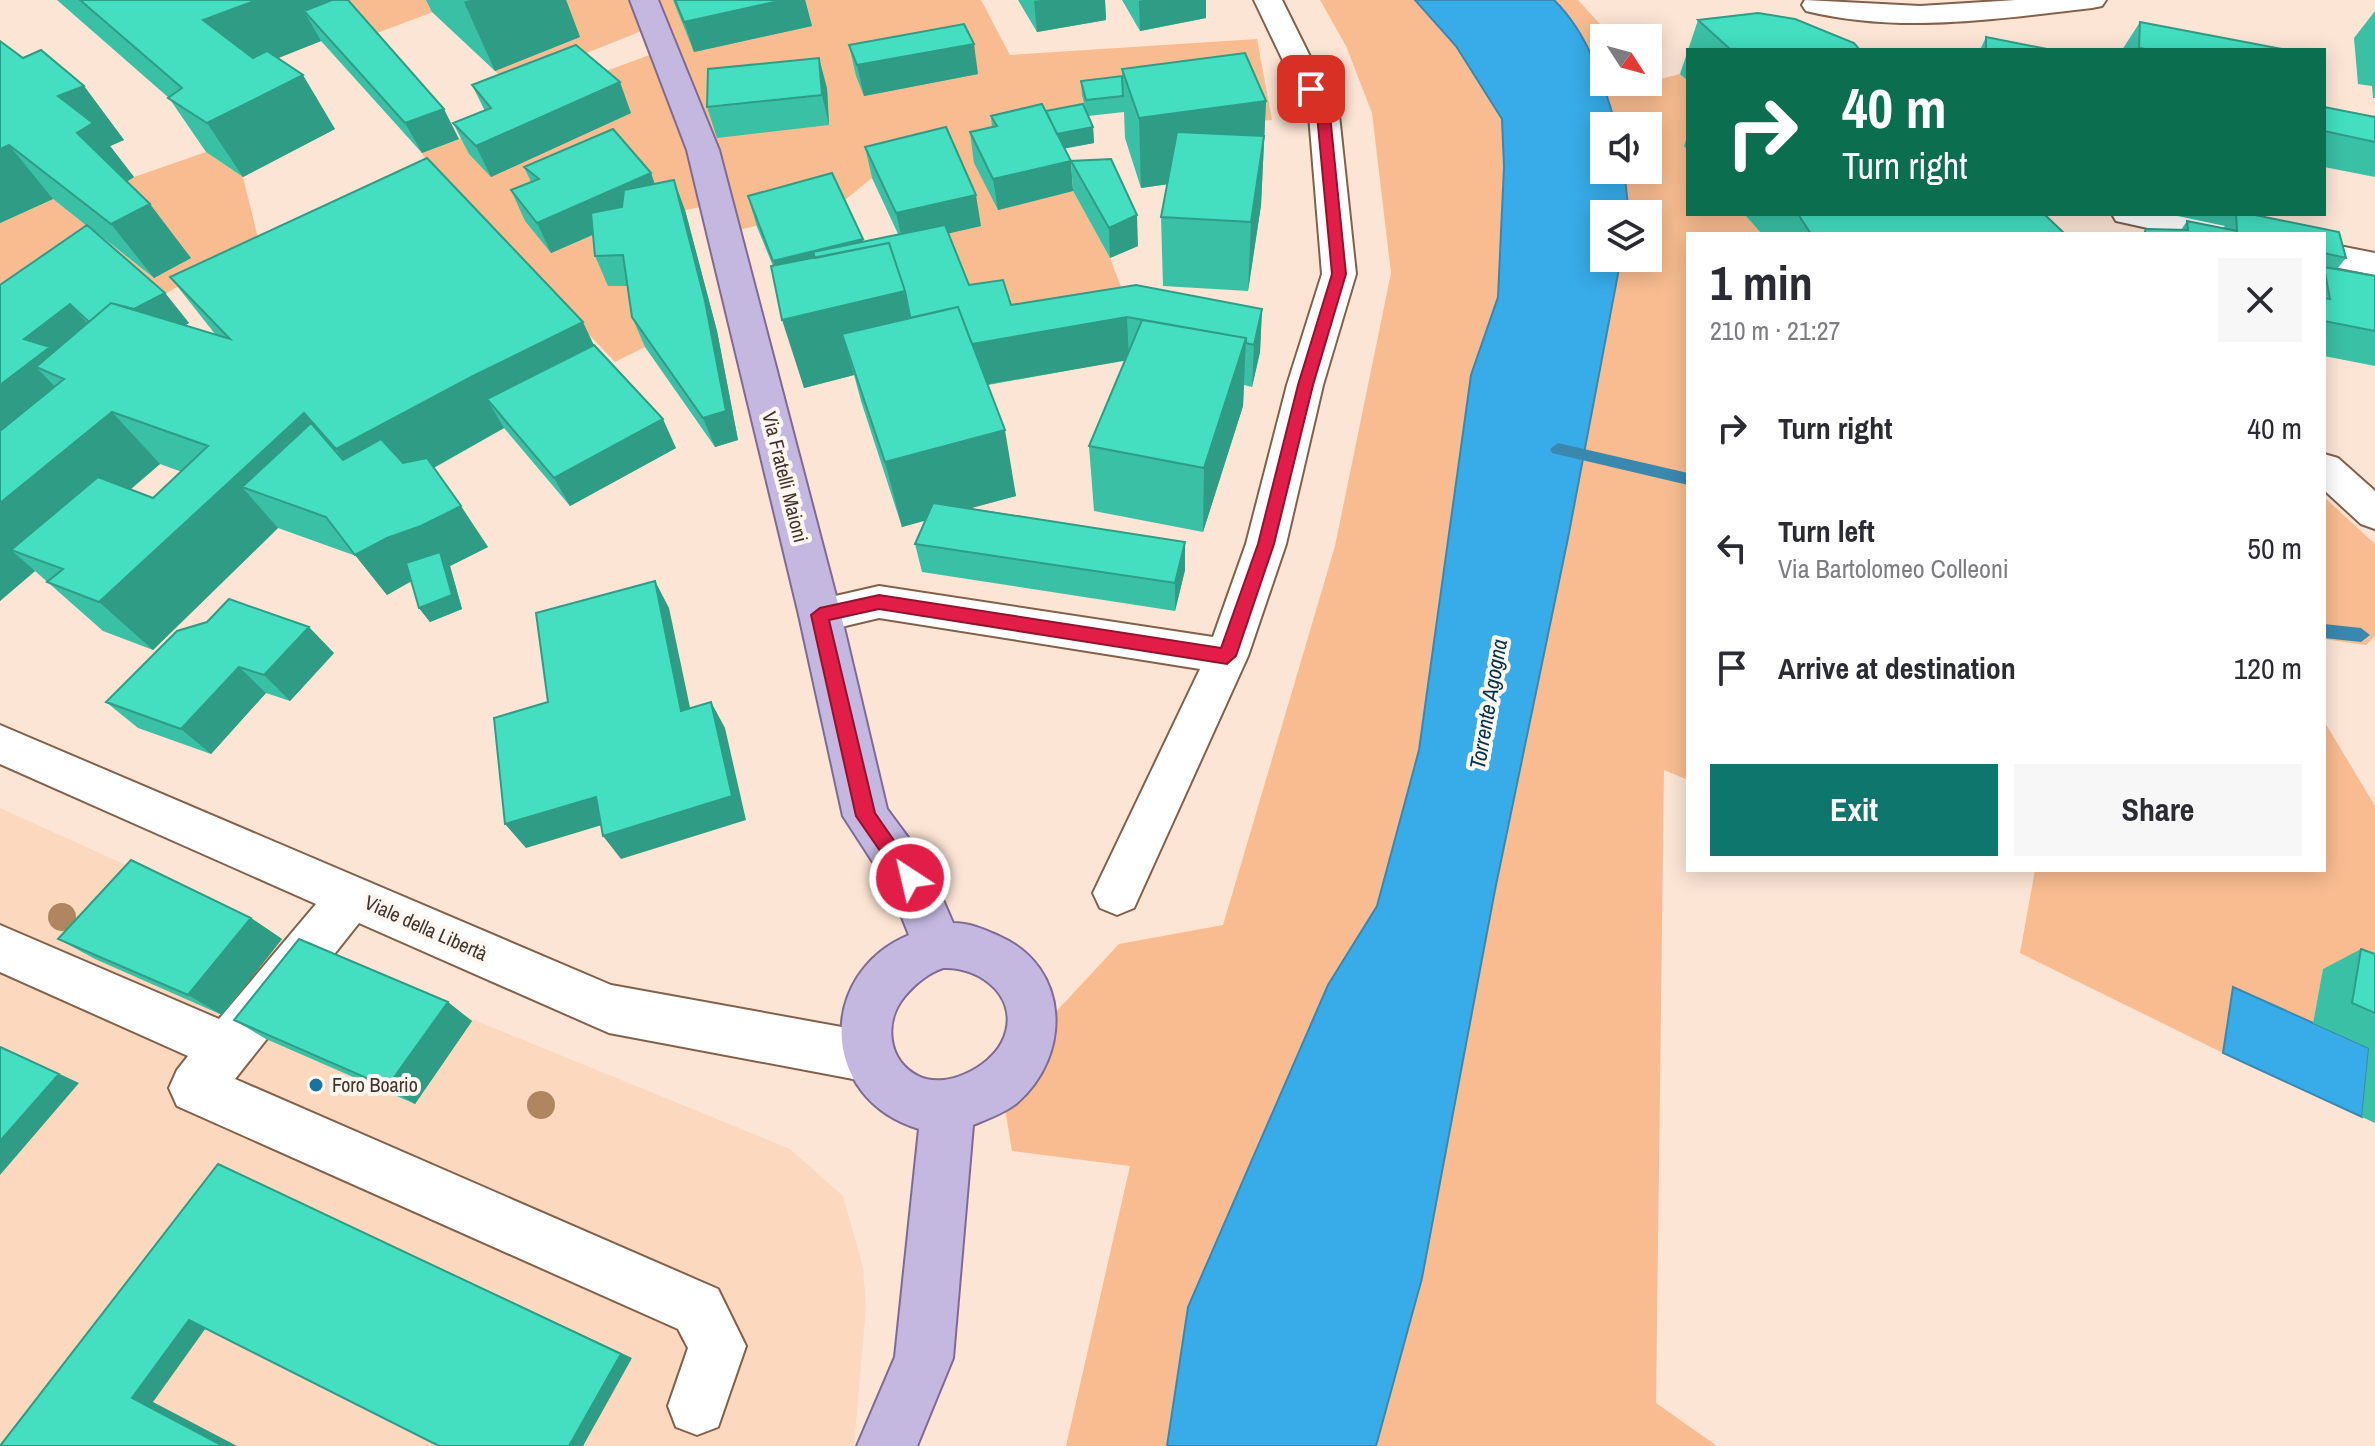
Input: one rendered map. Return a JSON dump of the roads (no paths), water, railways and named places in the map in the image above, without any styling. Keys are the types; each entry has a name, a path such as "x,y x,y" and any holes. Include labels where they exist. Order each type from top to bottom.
{"main road":[{"name":"Via Fratelli Maioni","path":"644,0 703,150 820,615 866,816 910,878 938,946"},
{"path":"966,945 991,952 1013,966 1027,987 1033,1012 1031,1039 1015,1069 996,1088 973,1100 948,1106 923,1104 899,1095 881,1079 869,1057 865,1033 869,1010 880,988 896,969 938,946 966,945"},
{"path":"887,1446 924,1358 948,1106"}],"street":[{"path":"1117,893 1227,656 1266,544 1305,385 1339,274 1324,115 1268,0"},
{"path":"1813,3 1867,15 1921,16 2092,0"},
{"path":"1813,3 1849,36"},
{"path":"2138,216 2216,232"},
{"path":"2326,254 2375,264"},
{"path":"2326,470 2375,514"},
{"path":"820,615 879,602 1227,656"},
{"name":"Viale della Libertà","path":"0,744 609,1009 869,1057"},
{"path":"352,896 195,1088 698,1309 717,1346 697,1406"},
{"path":"0,948 228,1048"}],"water":[{"name":"Torrente Agogna","path":"1415,0 1554,0 1576,27 1590,52 1590,96 1607,96 1612,112 1590,112 1590,184 1626,184 1627,200 1590,200 1590,272 1618,272 1568,538 1495,890 1422,1278 1376,1446 1167,1446 1188,1307 1328,985 1377,906 1419,750 1471,375 1498,297 1504,167 1502,119 1456,46"},
{"path":"2233,987 2369,1048 2362,1117 2223,1053"}],"waterway":[{"path":"1558,449 1686,479"},
{"path":"2326,631 2361,635"}],"place":[{"name":"Foro Boario","path":"316,1085"}]}
